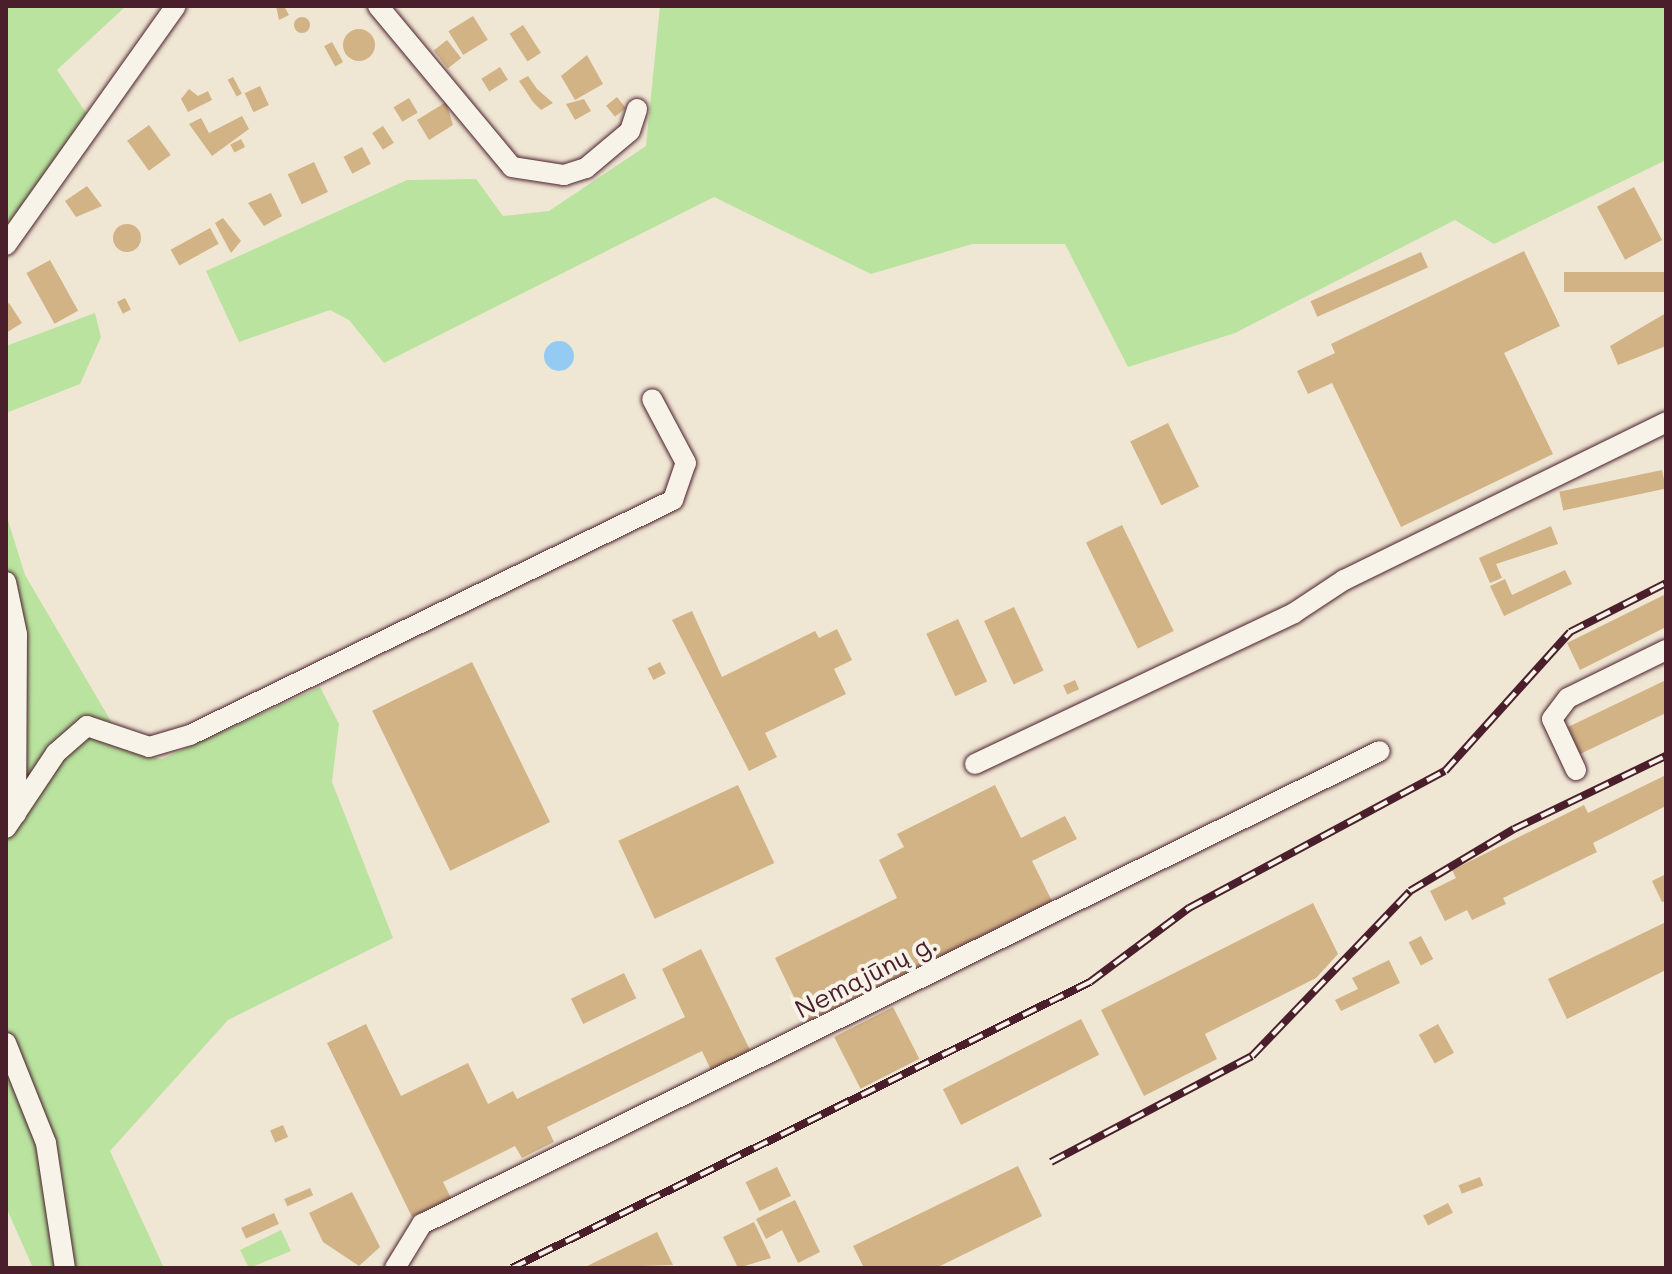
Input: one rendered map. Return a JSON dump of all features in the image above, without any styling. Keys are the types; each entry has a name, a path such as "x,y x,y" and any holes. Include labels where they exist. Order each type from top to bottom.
{"street":[{"path":"6,245 176,6"},
{"path":"378,6 512,167 564,175 586,168 630,131 637,109"},
{"path":"11,821 56,753 87,726 149,747 190,735 673,500 686,463 652,399"},
{"path":"975,764 1294,613 1344,580 1666,422"},
{"path":"6,582 17,634 11,821"},
{"path":"1576,770 1552,719 1568,698 1666,650"},
{"name":"Nemajūnų g.","path":"395,1268 422,1224 1380,751"},
{"path":"6,1043 46,1143 65,1268"}],"green space":[{"path":"6,6 126,6 57,70 91,120 6,231"},
{"path":"660,6 1666,6 1666,160 1494,244 1455,220 1235,333 1128,367 1065,244 972,244 871,274 714,197 384,363 349,320 330,310 239,342 206,271 407,180 476,179 503,216 549,211 646,146"},
{"path":"95,313 101,337 80,384 6,413 6,346"},
{"path":"6,514 25,575 129,752 162,759 320,687 339,724 332,782 393,938 228,1020 110,1151 164,1268 33,1268 6,1207"},
{"path":"281,1230 291,1251 249,1268 240,1250"}],"water":[{"path":"559,341 570,345 574,356 570,367 559,371 548,367 544,356 548,345"}],"building":[{"path":"276,6 284,6 289,15 279,20"},
{"path":"473,16 488,40 463,55 448,31"},
{"path":"299,17 305,17 310,25 308,31 299,33 294,28 294,22"},
{"path":"523,25 541,53 528,61 510,34"},
{"path":"359,29 370,34 375,45 370,56 359,61 348,56 343,45 348,34"},
{"path":"447,40 461,58 448,69 434,50"},
{"path":"332,42 343,62 335,66 324,46"},
{"path":"587,55 603,84 575,100 561,76"},
{"path":"500,67 508,80 489,91 481,79"},
{"path":"528,76 553,103 541,110 533,102 519,81"},
{"path":"233,77 242,94 237,97 228,80"},
{"path":"260,86 269,105 253,112 245,93"},
{"path":"189,89 198,96 208,91 212,100 188,112 181,99"},
{"path":"617,97 626,108 615,117 606,106"},
{"path":"409,98 418,113 402,122 394,107"},
{"path":"584,99 591,111 575,120 566,104"},
{"path":"446,102 453,125 429,140 417,120"},
{"path":"242,116 249,129 212,156 189,124 201,118 209,133"},
{"path":"149,125 171,155 149,171 127,141"},
{"path":"383,126 394,143 383,150 372,133"},
{"path":"241,139 245,147 234,152 230,144"},
{"path":"362,147 371,164 352,174 343,157"},
{"path":"314,162 328,192 302,204 288,174"},
{"path":"87,186 102,206 76,217 65,201"},
{"path":"1634,187 1662,240 1625,260 1597,207"},
{"path":"271,193 282,216 264,226 248,203"},
{"path":"223,218 241,241 231,253 215,223"},
{"path":"127,224 137,228 141,238 137,248 127,252 117,248 113,238 117,228"},
{"path":"210,228 219,244 179,266 171,250"},
{"path":"1524,251 1560,326 1504,353 1553,454 1401,527 1332,383 1308,394 1297,371 1335,353 1331,344"},
{"path":"1421,252 1428,268 1317,317 1310,301"},
{"path":"50,260 78,311 55,324 26,273"},
{"path":"1564,272 1666,272 1666,292 1564,292"},
{"path":"125,298 131,310 123,314 117,302"},
{"path":"9,303 22,323 6,333 6,305"},
{"path":"1666,313 1666,346 1618,365 1610,346"},
{"path":"1168,423 1199,487 1161,505 1130,441"},
{"path":"1662,470 1666,489 1563,510 1559,492"},
{"path":"1122,525 1174,631 1138,649 1086,543"},
{"path":"1551,526 1558,544 1496,564 1502,578 1490,583 1479,558"},
{"path":"1565,570 1572,584 1504,616 1490,586 1505,579 1512,595"},
{"path":"1666,594 1666,627 1580,670 1567,643"},
{"path":"1014,607 1044,670 1014,684 984,621"},
{"path":"692,611 722,677 815,631 819,638 837,629 852,660 834,669 846,694 765,733 777,757 749,771 672,620"},
{"path":"958,619 987,682 955,696 926,634"},
{"path":"472,662 550,822 450,871 372,711"},
{"path":"660,662 666,674 653,680 648,668"},
{"path":"1075,680 1079,689 1067,694 1063,685"},
{"path":"1666,680 1666,713 1580,754 1568,727"},
{"path":"1666,775 1666,806 1593,843 1597,852 1503,898 1506,904 1472,920 1467,910 1445,921 1430,891 1456,878 1452,870 1584,805 1588,813"},
{"path":"738,785 774,863 655,919 618,841"},
{"path":"995,785 1021,838 1065,816 1077,839 1032,861 1052,901 806,1022 775,958 897,898 879,860 904,847 897,834"},
{"path":"1666,874 1666,901 1662,902 1652,881"},
{"path":"1313,903 1338,954 1316,978 1205,1034 1217,1059 1144,1096 1101,1010"},
{"path":"1666,922 1666,970 1567,1019 1548,979"},
{"path":"1421,936 1433,959 1421,966 1409,943"},
{"path":"701,949 750,1050 711,1070 702,1051 547,1127 554,1142 522,1158 515,1146 443,1182 451,1198 412,1217 327,1043 366,1024 401,1096 468,1063 488,1104 513,1091 517,1099 685,1017 662,969"},
{"path":"1389,960 1400,983 1341,1011 1335,1000 1358,989 1352,978"},
{"path":"624,973 636,998 583,1024 571,999"},
{"path":"893,1007 919,1059 861,1089 834,1037"},
{"path":"1081,1019 1099,1055 961,1125 943,1089"},
{"path":"1438,1024 1454,1053 1435,1064 1419,1035"},
{"path":"283,1125 288,1137 275,1142 270,1130"},
{"path":"1018,1166 1042,1216 936,1268 864,1268 853,1246"},
{"path":"777,1167 791,1196 760,1211 746,1182"},
{"path":"1480,1177 1483,1185 1462,1194 1459,1185"},
{"path":"310,1188 313,1195 287,1206 284,1199"},
{"path":"352,1192 380,1247 359,1266 323,1242 309,1213"},
{"path":"795,1200 820,1252 798,1263 782,1230 766,1239 756,1219"},
{"path":"1448,1203 1453,1213 1428,1226 1423,1216"},
{"path":"274,1213 279,1224 246,1239 241,1228"},
{"path":"754,1222 771,1258 738,1268 723,1237"},
{"path":"657,1232 673,1265 583,1268"}],"railway":[{"path":"512,1268 1090,982 1189,908 1445,771 1570,632 1666,583"},
{"path":"1051,1162 1252,1056 1410,891 1514,829 1666,756"}]}
